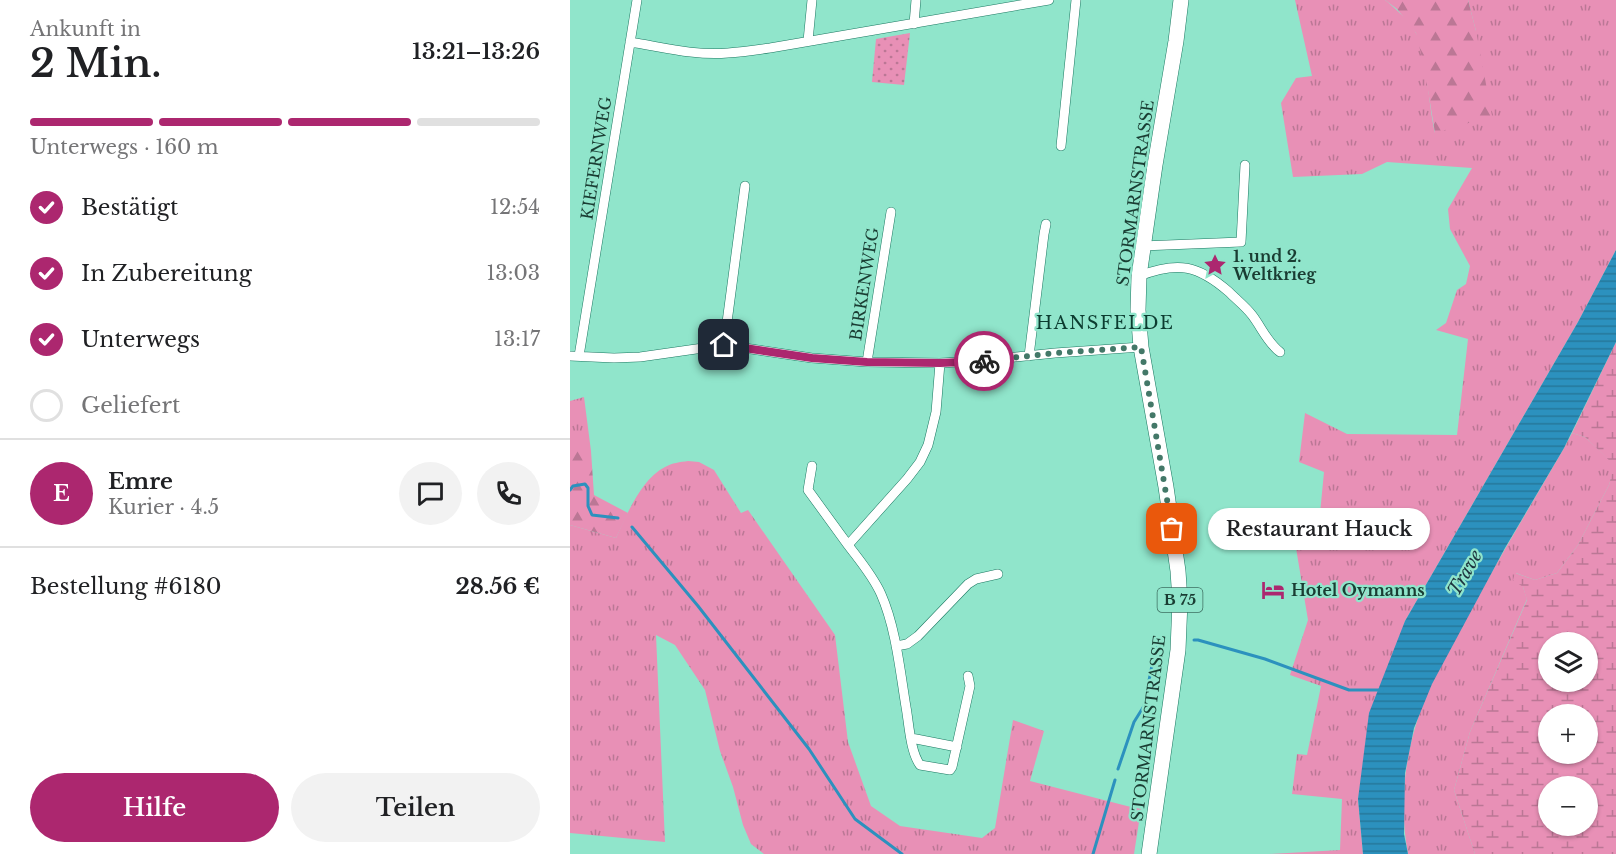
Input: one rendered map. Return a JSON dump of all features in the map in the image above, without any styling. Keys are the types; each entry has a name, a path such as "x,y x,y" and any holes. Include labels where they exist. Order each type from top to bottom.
{"main road":[{"name":"STORMARNSTRASSE","path":"1149,854 1178,650 1180,601 1166,487 1141,347 1138,310 1139,276 1181,0"}],"street":[{"name":"KIEFERNWEG","path":"574,356 637,0"},
{"path":"808,41 812,0"},
{"path":"914,24 916,0"},
{"path":"630,42 716,54 739,52 1049,0"},
{"path":"1061,146 1076,0"},
{"path":"1142,246 1240,242 1245,165"},
{"path":"724,345 746,186"},
{"name":"BIRKENWEG","path":"867,362 891,212"},
{"path":"1029,356 1046,224"},
{"path":"1139,276 1158,269 1187,267 1208,276 1247,309 1271,346 1280,352"},
{"path":"574,356 640,357 724,345 812,358 867,362 940,363 1141,347"},
{"path":"848,545 920,462 928,445 936,412 940,363"},
{"path":"812,466 808,490 864,566 881,593 887,608 896,646 911,738 920,765 950,770 970,686 969,676"},
{"path":"896,646 907,644 918,636 968,584 976,579 998,574"},
{"path":"911,738 957,747"}],"green space":[{"path":"1295,0 1385,0 1398,11 1415,30 1421,46 1435,133 1476,31 1468,0 1616,0 1616,250 1578,322 1405,621 1358,799 1363,854 1269,854 1340,850 1342,799 1292,794 1297,754 1307,755 1321,686 1290,675 1308,620 1295,542 1317,545 1324,472 1299,462 1305,413 1347,434 1457,435 1468,339 1436,330 1446,323 1457,290 1466,284 1470,266 1450,229 1448,209 1472,168 1387,162 1362,174 1293,177 1281,103 1296,78 1312,76"},
{"path":"1385,0 1468,0 1492,116 1435,133 1416,33 1397,9"},
{"path":"910,33 904,85 872,82 876,39"},
{"path":"1616,342 1616,854 1475,854 1454,790 1470,732 1527,600 1523,587 1513,580 1515,573 1535,580 1557,573 1578,545 1609,485 1614,465 1585,437 1572,433"},
{"path":"584,397 591,451 570,451 570,401"},
{"path":"1572,433 1585,437 1615,465 1609,485 1578,545 1557,573 1535,580 1516,573 1527,599 1470,732 1454,790 1475,854 1408,854 1404,810 1406,768 1416,725 1431,684 1496,564"},
{"path":"570,451 591,451 594,495 628,513 616,538 570,525"},
{"path":"688,461 699,462 714,470 741,513 748,510 835,635 848,742 871,806 900,826 982,838 995,828 1013,720 1044,731 1030,781 1141,809 1134,854 764,854 751,844 743,825 720,751 705,690 675,645 656,635 665,842 570,833 570,525 616,538 635,499 649,480 668,466"}],"water":[{"name":"Trave","path":"1616,250 1616,342 1564,448 1505,548 1432,684 1414,728 1405,773 1404,834 1408,854 1363,854 1358,799 1369,713 1405,621 1578,322"}],"waterway":[{"path":"570,490 573,486 585,484 588,488 588,506 592,515 618,518"},
{"path":"632,527 698,606 809,749 855,819 902,854"},
{"path":"1118,769 1134,722 1144,706 1157,640 1165,640"},
{"path":"1194,640 1265,659 1349,690 1382,690"},
{"path":"1093,854 1115,780"}],"way so far":[{"path":"984,361 1141,347 1172,529"}],"place":[{"name":"1. und 2. Weltkrieg","path":"1215,265"},
{"name":"Restaurant Hauck","path":"1172,529"},
{"name":"Hotel Oymanns","path":"1273,590"}],"district":[{"name":"HANSFELDE","path":"1105,323"}],"route":[{"path":"724,345 812,358 867,362 984,361"}]}
